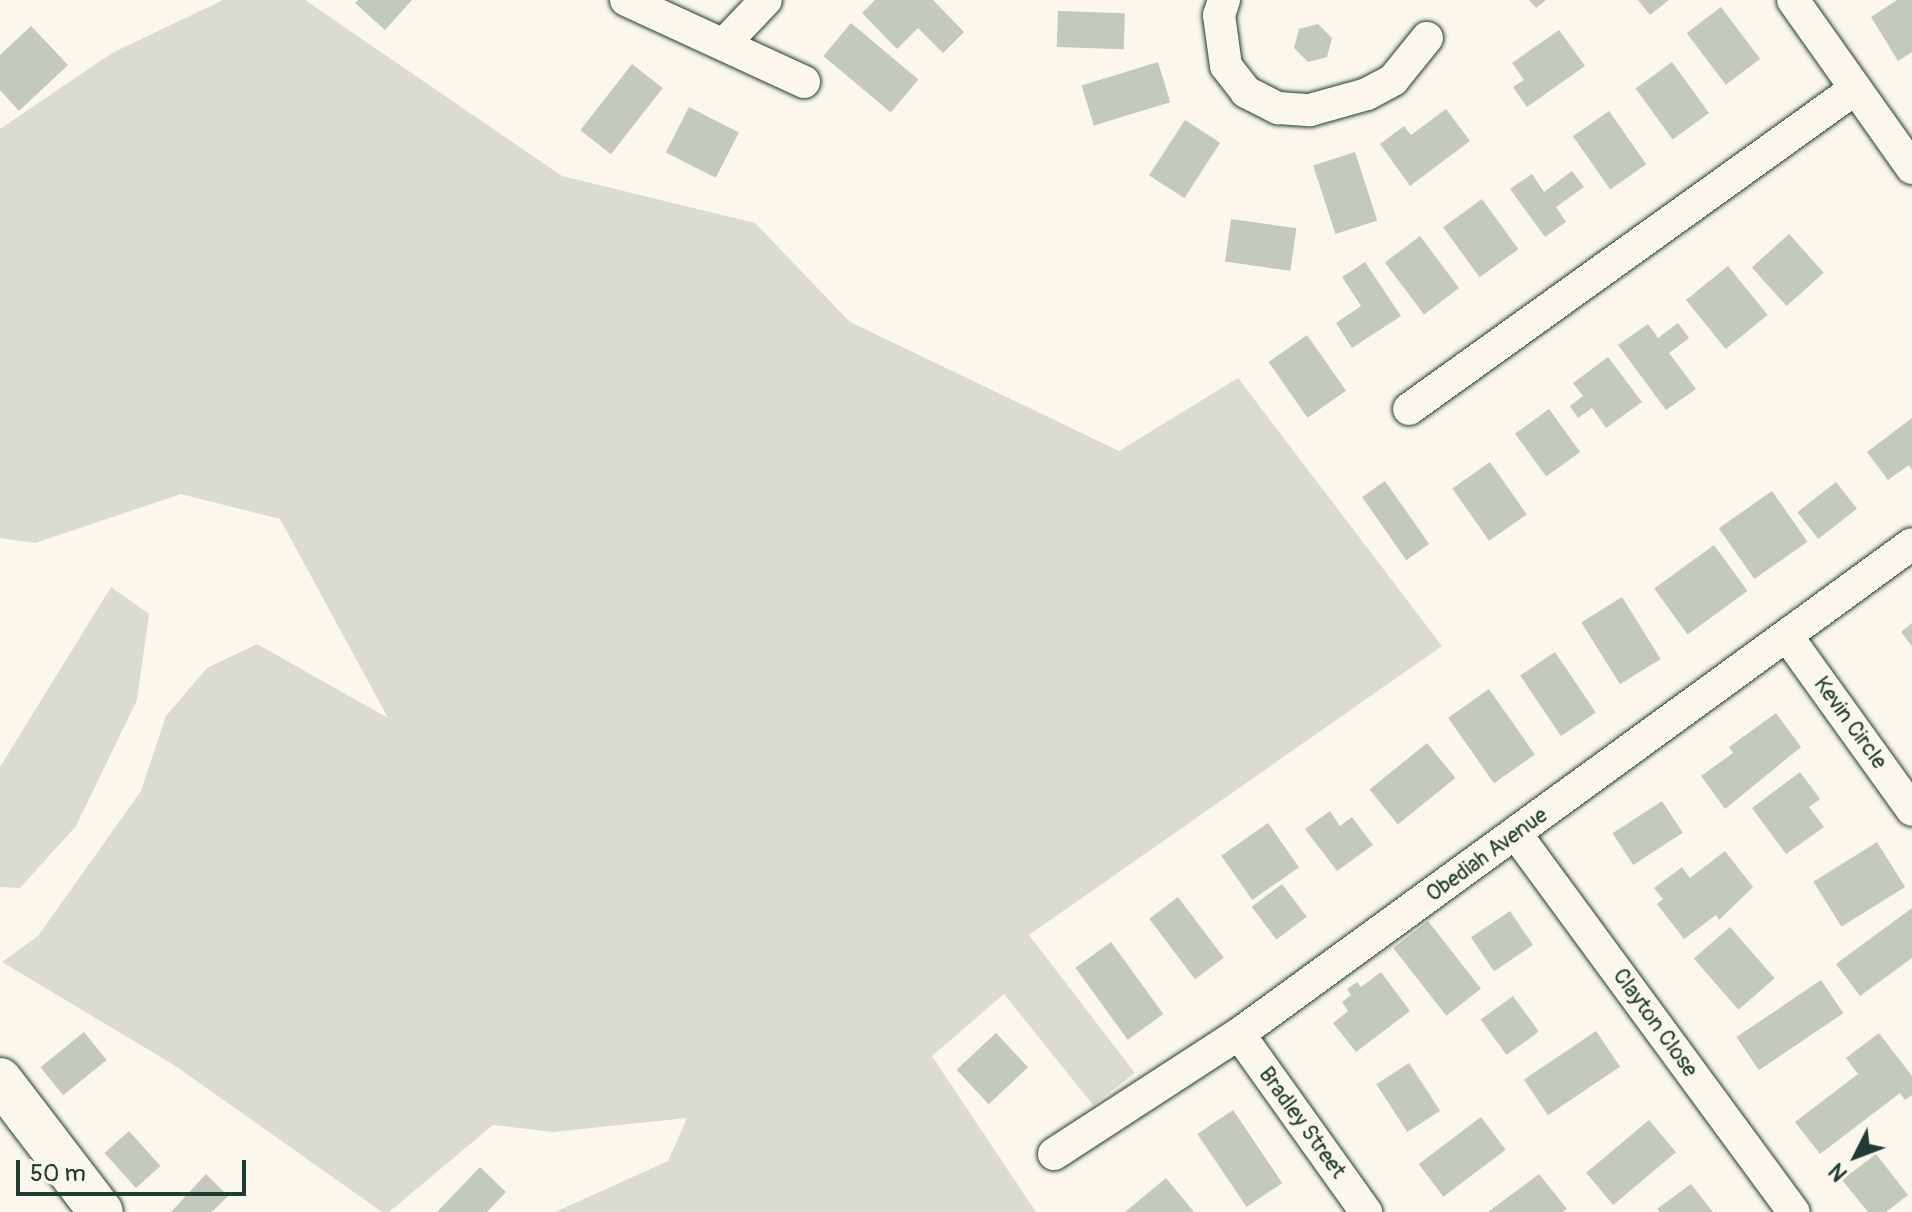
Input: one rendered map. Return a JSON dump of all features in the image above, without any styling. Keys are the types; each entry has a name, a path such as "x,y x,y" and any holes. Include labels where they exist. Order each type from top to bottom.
{"main road":[{"path":"2,1085 101,1212"}],"street":[{"path":"626,0 804,82"},
{"path":"725,43 766,0"},
{"path":"1224,0 1219,15 1226,66 1246,92 1278,108 1310,110 1367,94 1393,80 1427,38"},
{"path":"1793,0 1912,168"},
{"path":"1409,409 1855,89"},
{"name":"Obediah Avenue","path":"1054,1154 1239,1034 1912,544"},
{"name":"Kevin Circle","path":"1787,636 1912,810"},
{"name":"Clayton Close","path":"1516,834 1794,1212"},
{"name":"Bradley Street","path":"1239,1034 1366,1212"}],"shaded area":[{"path":"223,0 305,0 562,176 755,223 850,322 1119,451 1238,378 1442,646 1029,935 1135,1073 1093,1105 1004,994 932,1056 1036,1212 555,1212 668,1161 687,1118 553,1132 493,1125 389,1212 382,1212 174,1065 2,962 38,936 141,791 166,716 207,668 257,644 388,718 280,519 181,494 35,543 0,538 0,129 112,53"},
{"path":"111,587 149,614 137,700 76,826 20,888 0,887 0,767"}],"building":[{"path":"358,0 412,0 385,30 355,3"},
{"path":"875,0 933,0 964,32 943,53 918,28 897,49 862,13"},
{"path":"1529,0 1546,0 1536,8"},
{"path":"1638,0 1669,0 1650,15"},
{"path":"1897,0 1912,0 1912,52 1898,61 1871,17"},
{"path":"1721,7 1760,59 1726,85 1687,33"},
{"path":"1058,11 1125,13 1124,49 1057,47"},
{"path":"851,23 918,80 891,113 823,56"},
{"path":"1318,24 1332,38 1327,57 1308,62 1294,48 1299,29"},
{"path":"31,26 68,65 19,111 0,90 0,55"},
{"path":"1559,30 1585,66 1527,107 1513,87 1524,80 1512,63"},
{"path":"1158,62 1170,102 1094,126 1081,85"},
{"path":"1672,62 1709,113 1673,139 1636,88"},
{"path":"632,64 663,88 611,154 580,130"},
{"path":"689,107 739,132 716,178 666,152"},
{"path":"1446,109 1470,141 1410,186 1380,144 1404,126 1411,135"},
{"path":"1609,111 1646,164 1610,189 1573,136"},
{"path":"1185,120 1220,143 1184,198 1149,175"},
{"path":"1355,152 1377,220 1335,234 1313,166"},
{"path":"1572,171 1584,187 1556,207 1566,222 1545,237 1510,189 1532,174 1544,192"},
{"path":"1482,199 1518,249 1480,277 1443,227"},
{"path":"1231,219 1296,228 1290,271 1225,262"},
{"path":"1789,234 1824,273 1787,306 1752,267"},
{"path":"1420,236 1459,288 1424,314 1385,262"},
{"path":"1365,262 1401,316 1352,348 1336,323 1361,306 1342,277"},
{"path":"1728,266 1768,315 1726,349 1686,300"},
{"path":"1678,323 1689,338 1669,353 1696,389 1666,410 1618,345 1648,324 1658,338"},
{"path":"1307,335 1346,391 1308,418 1268,362"},
{"path":"1608,357 1642,402 1606,428 1592,408 1578,418 1570,406 1583,396 1573,383"},
{"path":"1549,409 1580,452 1546,477 1515,434"},
{"path":"1912,418 1912,470 1909,465 1888,480 1867,452"},
{"path":"1490,462 1527,514 1489,541 1452,488"},
{"path":"1385,481 1429,544 1406,560 1362,497"},
{"path":"1836,482 1857,509 1818,539 1797,512"},
{"path":"1772,491 1808,542 1754,579 1719,528"},
{"path":"1714,545 1748,591 1688,635 1654,588"},
{"path":"1622,597 1661,659 1620,684 1581,622"},
{"path":"1912,623 1912,646 1901,632"},
{"path":"1555,652 1596,713 1561,736 1520,675"},
{"path":"1489,689 1535,755 1494,783 1448,718"},
{"path":"1776,713 1801,747 1725,809 1701,776 1733,753 1729,747"},
{"path":"1427,743 1455,778 1398,825 1369,790"},
{"path":"1800,772 1820,799 1809,807 1824,827 1786,854 1752,808"},
{"path":"1662,801 1683,833 1633,865 1613,833"},
{"path":"1330,811 1340,826 1352,817 1373,845 1337,871 1305,829"},
{"path":"1268,823 1299,867 1252,900 1221,856"},
{"path":"1877,842 1905,887 1841,927 1813,882"},
{"path":"1725,851 1753,887 1719,920 1716,915 1684,939 1657,904 1663,899 1654,888 1682,867 1690,878"},
{"path":"1282,884 1307,917 1276,940 1252,907"},
{"path":"1178,897 1224,958 1195,979 1149,919"},
{"path":"1912,908 1912,958 1860,996 1836,964"},
{"path":"1510,911 1533,945 1494,971 1471,937"},
{"path":"1428,921 1481,989 1446,1016 1393,948"},
{"path":"1730,927 1775,978 1738,1010 1694,958"},
{"path":"1111,942 1163,1014 1128,1040 1075,968"},
{"path":"1381,972 1410,1011 1356,1052 1333,1023 1348,1011 1342,1002 1351,995 1347,989 1357,982 1361,987"},
{"path":"1821,980 1843,1013 1759,1070 1736,1037"},
{"path":"1513,996 1539,1032 1507,1055 1481,1020"},
{"path":"1596,1031 1620,1067 1548,1115 1524,1080"},
{"path":"84,1032 107,1060 63,1095 40,1067"},
{"path":"996,1033 1028,1067 989,1104 957,1070"},
{"path":"1879,1033 1912,1076 1912,1095 1905,1100 1900,1093 1820,1154 1795,1122 1858,1074 1846,1058"},
{"path":"1409,1063 1440,1111 1407,1132 1376,1084"},
{"path":"1233,1110 1282,1183 1247,1207 1197,1134"},
{"path":"1481,1117 1506,1150 1443,1197 1419,1164"},
{"path":"1649,1120 1676,1152 1613,1205 1586,1173"},
{"path":"129,1131 160,1166 136,1188 104,1153"},
{"path":"1876,1154 1908,1195 1886,1212 1868,1212 1842,1180"},
{"path":"480,1167 506,1192 487,1212 437,1212"},
{"path":"206,1174 228,1196 212,1212 171,1212"},
{"path":"1539,1174 1567,1209 1563,1212 1488,1212"},
{"path":"1166,1178 1194,1212 1125,1212"},
{"path":"1691,1184 1713,1212 1660,1212 1657,1209"}]}
